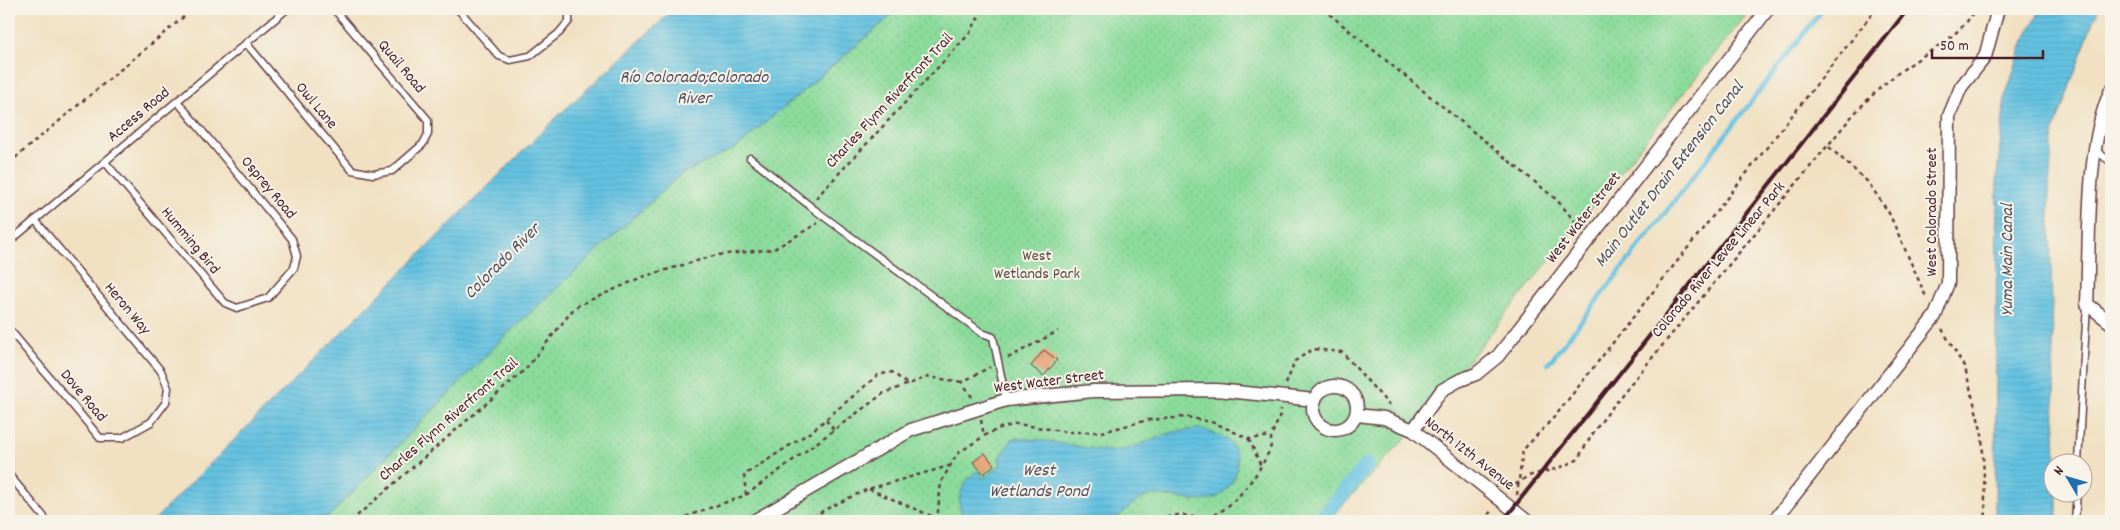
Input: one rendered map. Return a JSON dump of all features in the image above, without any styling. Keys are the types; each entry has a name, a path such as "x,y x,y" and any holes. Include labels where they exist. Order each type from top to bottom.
{"street":[{"name":"West Water Street","path":"1413,430 1442,390 1458,380 1476,374 1498,356 1768,9"},
{"name":"West Colorado Street","path":"1774,521 1934,316 1948,283 1949,116 1961,87 1985,57 1998,9"},
{"path":"2111,90 2103,108 2092,167 2087,304 2111,322"},
{"path":"1339,386 1346,389 1356,400 1356,415 1348,427 1341,430 1326,428 1316,419 1314,413 1315,400 1324,389 1339,386"},
{"name":"West Water Street","path":"754,521 910,430 1006,400 1093,391 1217,390 1315,400"},
{"name":"North 12th Avenue","path":"1356,415 1384,418 1413,430 1527,521"}],"lane":[{"name":"Access Road","path":"9,242 287,9"},
{"name":"Quail Road","path":"334,9 428,120 428,134 423,144 392,171 373,174"},
{"path":"458,9 499,56 510,60 530,56 560,33 569,21 569,9"},
{"name":"Owl Lane","path":"246,43 352,170 373,174"},
{"name":"Osprey Road","path":"177,101 292,239 297,256 294,268 268,298"},
{"path":"2095,150 2111,162"},
{"path":"750,158 809,206 982,333 992,337 1006,400"},
{"name":"Humming Bird","path":"105,162 225,303 237,308 268,298"},
{"name":"Heron Way","path":"35,220 161,371 168,388 166,402 151,422"},
{"path":"2079,452 2087,304"},
{"name":"Dove Road","path":"9,329 100,438 122,438 151,422"},
{"path":"9,474 44,517 44,521"},
{"path":"2075,521 2076,502"}],"path":[{"path":"9,163 193,9"},
{"name":"Charles Flynn Riverfront Trail","path":"809,206 970,33 983,9"},
{"path":"1323,9 1558,200 1589,238"},
{"path":"1504,503 1519,494 1523,450 1556,415 1876,9"},
{"name":"Colorado River Levee Linear Park","path":"1483,521 1504,503 1520,481 1577,460 1599,423 1623,393 1853,116 1885,83 1908,65 1944,43 1963,27 1976,9"},
{"name":"Charles Flynn Riverfront Trail","path":"351,521 526,369 575,307 642,277 717,255 774,249 826,218"},
{"path":"746,495 744,475 812,431 878,375 892,372 907,384"},
{"path":"679,521 690,515 746,495 884,393 928,377 962,382"},
{"path":"868,489 936,520 941,482 957,454 984,436 1000,428 1017,424 1068,432 1102,432 1148,420 1187,418 1215,423 1248,439 1271,436 1272,447 1253,480 1231,504 1208,517 1171,515 1160,521"},
{"path":"826,420 834,430"},
{"path":"1248,439 1261,466"},
{"path":"806,521 868,489 951,465"}],"green space":[{"name":"West Wetlands Park","path":"893,9 1751,9 1413,430 1328,521 324,521 506,335 681,174 736,148 893,14"}],"water":[{"name":"Río Colorado;Colorado River","path":"674,9 893,9 893,14 736,148 681,174 506,335 324,521 153,521 557,117"},
{"name":"Yuma Main Canal","path":"2041,9 2099,9 2053,133 2049,187 2056,452 2042,452 2042,502 2057,502 2057,521 1995,521 1997,177 2005,97 2024,40"},
{"name":"West Wetlands Pond","path":"1198,429 1221,436 1232,445 1237,457 1237,470 1234,478 1220,495 1212,499 1203,501 1156,495 1147,496 1136,502 1114,521 1105,521 1101,518 1097,521 966,521 962,514 960,507 961,493 967,481 978,471 984,478 1001,465 999,459 1013,438 1039,440 1108,451 1128,449 1173,432"}],"building":[{"path":"1044,350 1057,360 1044,376 1031,366"},
{"path":"985,453 994,465 984,474 973,462"}],"waterway":[{"name":"Main Outlet Drain Extension Canal","path":"1548,364 1823,9"},
{"name":"Main Outlet Drain Extension Canal","path":"1319,521 1367,465"}],"railway":[{"path":"1503,521 1908,9"}],"water label":[{"name":"Colorado River","path":"503,262"}]}
